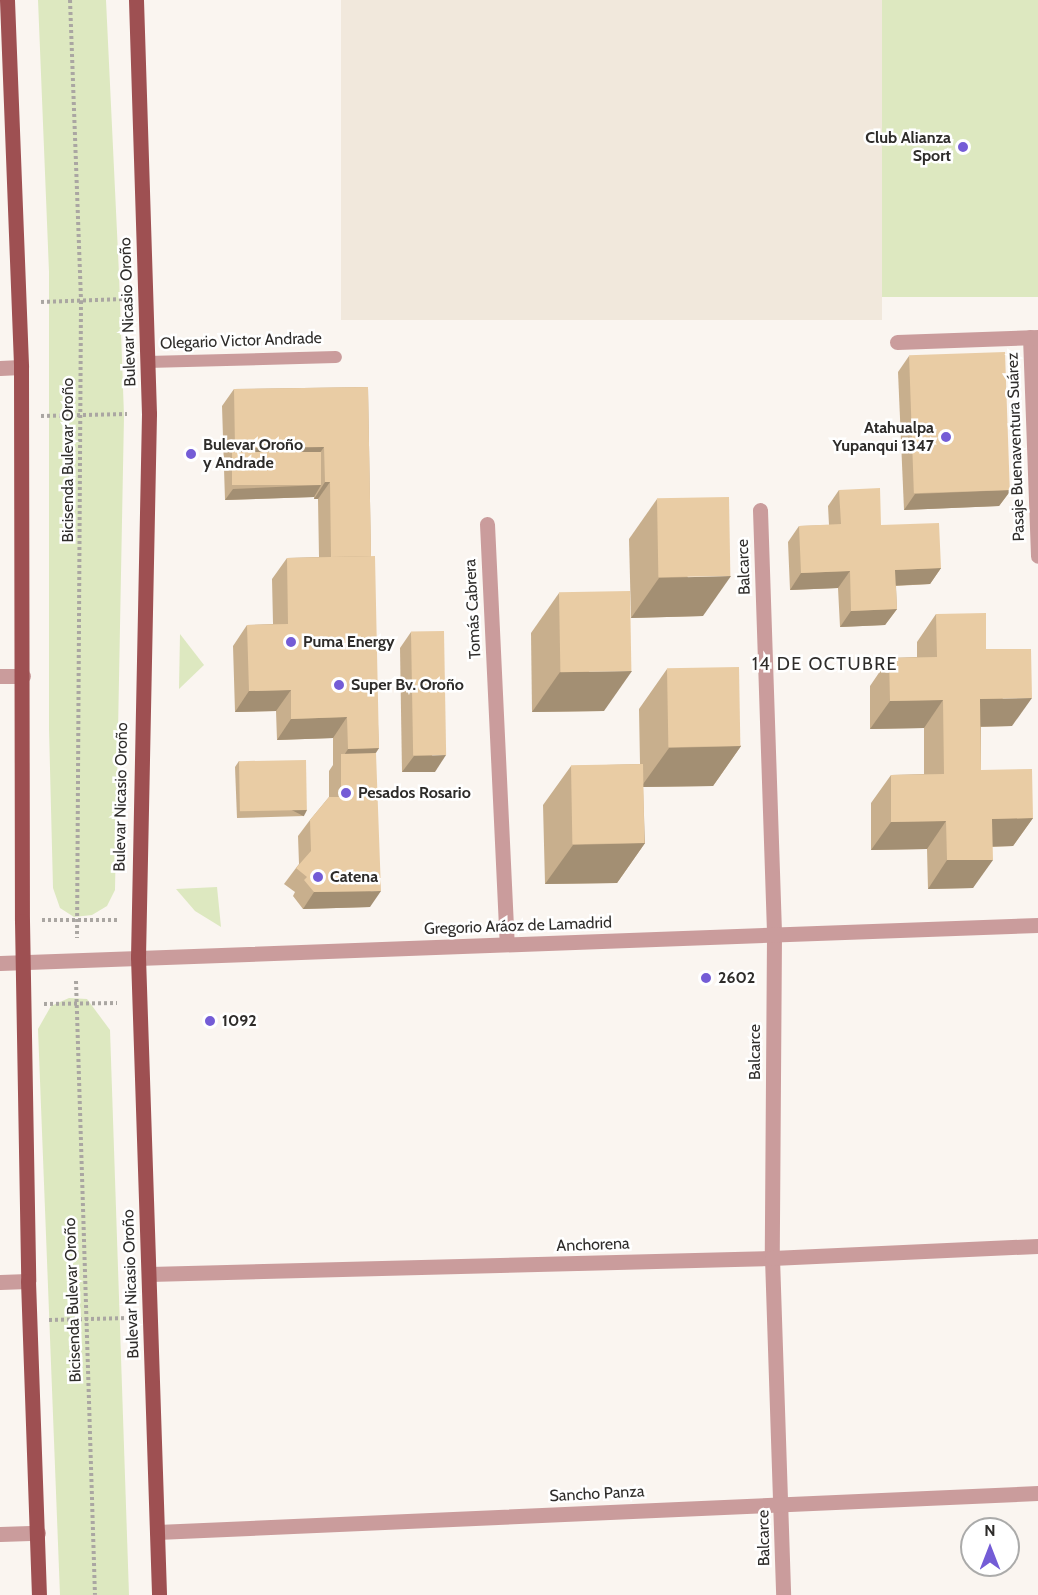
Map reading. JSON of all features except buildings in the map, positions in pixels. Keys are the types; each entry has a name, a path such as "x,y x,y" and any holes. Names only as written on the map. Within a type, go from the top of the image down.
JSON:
{"main road":[{"path":"7,0 21,367 22,921 28,1281 39,1595"},
{"name":"Bulevar Nicasio Oroño","path":"136,0 148,414 138,957 159,1595"}],"street":[{"path":"897,342 1034,337"},
{"name":"Pasaje Buenaventura Suárez","path":"1034,337 1038,556"},
{"path":"0,368 21,367"},
{"name":"Balcarce","path":"760,510 774,935 772,1258 782,1503 783,1595"},
{"name":"Tomás Cabrera","path":"487,524 507,944"},
{"path":"0,676 22,676"},
{"name":"Gregorio Aráoz de Lamadrid","path":"0,963 1038,925"},
{"name":"Anchorena","path":"149,1274 772,1258 1038,1246"},
{"path":"0,1282 28,1281"},
{"name":"Sancho Panza","path":"157,1532 1038,1493"},
{"path":"0,1534 38,1533"}],"lane":[{"name":"Olegario Victor Andrade","path":"147,362 336,357"}],"path":[{"name":"Bicisenda Bulevar Oroño","path":"70,0 81,301 78,920"},
{"path":"19,303 145,298"},
{"path":"22,417 148,414"},
{"path":"22,921 138,920"},
{"path":"24,1005 139,1002"},
{"name":"Bicisenda Bulevar Oroño","path":"75,1004 94,1595"},
{"path":"29,1320 151,1318"}],"shaded area":[{"path":"341,0 882,0 882,320 341,320"}],"green space":[{"path":"38,0 106,0 119,274 124,416 115,890 107,906 92,915 74,917 60,908 53,888 49,729 49,272"},
{"name":"Club Alianza Sport","path":"882,0 1038,0 1038,297 882,297"},
{"path":"180,634 204,665 179,689"},
{"path":"217,887 221,927 195,911 176,889"},
{"path":"69,998 87,999 110,1030 129,1595 60,1595 38,1029 51,1006"}],"place":[{"name":"Club Alianza Sport","path":"963,147"},
{"name":"Atahualpa Yupanqui 1347","path":"946,437"},
{"name":"Bulevar Oroño y Andrade","path":"191,454"},
{"name":"Puma Energy","path":"291,642"},
{"name":"Super Bv. Oroño","path":"339,685"},
{"name":"Pesados Rosario","path":"346,793"},
{"name":"Catena","path":"318,877"},
{"name":"2602","path":"706,978"},
{"name":"1092","path":"210,1021"}],"district":[{"name":"14 DE OCTUBRE","path":"825,664"}]}
